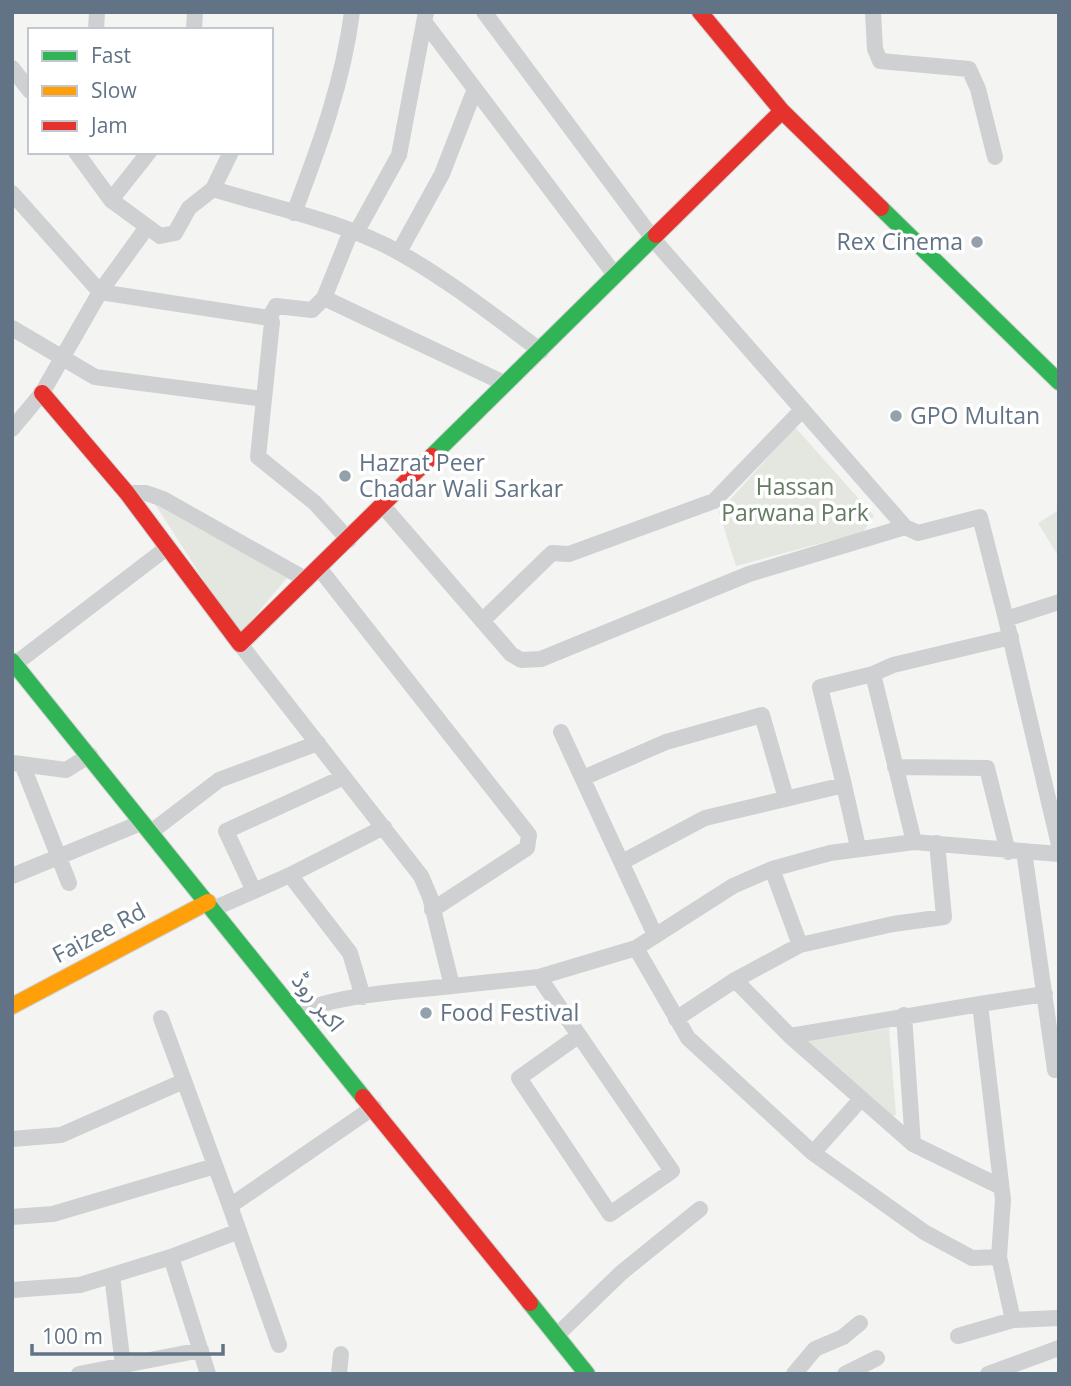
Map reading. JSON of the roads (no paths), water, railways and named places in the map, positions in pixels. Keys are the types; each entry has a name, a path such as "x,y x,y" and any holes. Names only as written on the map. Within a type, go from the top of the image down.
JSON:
{"main road":[{"path":"701,12 782,111 1059,382"},
{"path":"42,393 127,493 240,644 349,540 504,383 541,351 782,111"},
{"name":"اکبر روڈ","path":"14,662 587,1374"},
{"name":"Faizee Rd","path":"12,1006 210,905"}],"street":[{"path":"294,214 330,115 347,55 352,12"},
{"path":"484,12 653,240 905,527 918,533 980,517 1054,799 1059,845"},
{"path":"873,12 875,49 880,61 969,69 974,75 995,157"},
{"path":"426,18 475,89 615,275"},
{"path":"349,540 315,503 258,457 272,322 270,318 276,306 312,310 324,298 353,232 399,155 426,18"},
{"path":"12,68 28,88"},
{"path":"399,252 442,174 475,89"},
{"path":"77,154 111,200 160,236 171,236 189,208 213,189 230,154"},
{"path":"111,200 147,154"},
{"path":"213,189 353,232 399,252 464,293 541,351"},
{"path":"12,193 100,292 270,318"},
{"path":"12,429 42,393 100,292 147,227"},
{"path":"324,298 504,383"},
{"path":"12,328 99,378 264,399"},
{"path":"482,621 552,553 569,554 714,501 801,411"},
{"path":"127,493 146,493 163,499 313,574 529,835 527,848 432,911"},
{"path":"383,506 511,654 522,660 541,659 749,574 905,527"},
{"path":"14,662 168,547"},
{"path":"1006,619 1059,602"},
{"path":"859,847 820,687 873,674 893,665 1011,637"},
{"path":"240,644 421,876 452,986"},
{"path":"873,674 914,842"},
{"path":"583,778 666,742 762,715 786,798"},
{"path":"561,732 655,935"},
{"path":"12,876 58,856 147,827 219,780 318,743"},
{"path":"17,764 66,771 90,755"},
{"path":"17,764 69,883"},
{"path":"895,767 987,768 1016,851 1055,1043 1055,1070"},
{"path":"254,891 226,831 344,777"},
{"path":"622,862 705,818 844,785"},
{"path":"210,905 254,891 290,875 384,827"},
{"path":"300,1015 308,1007 363,996 539,976 636,948 733,886 772,869 859,847 914,842 1059,854"},
{"path":"676,1019 735,980 800,945 893,923 944,917 937,844"},
{"path":"772,869 800,945"},
{"path":"290,875 350,953 363,996"},
{"path":"636,948 688,1038 813,1153 924,1232 972,1258 999,1257"},
{"path":"539,976 673,1171 610,1214 519,1078 578,1036"},
{"path":"735,980 790,1036 913,1144 1001,1187"},
{"path":"790,1036 904,1015 1045,994"},
{"path":"979,1004 1001,1187 999,1257 1013,1320"},
{"path":"904,1015 913,1144"},
{"path":"161,1018 279,1345"},
{"path":"12,1139 61,1135 184,1081"},
{"path":"813,1153 861,1099"},
{"path":"230,1206 373,1107"},
{"path":"12,1217 53,1214 215,1166"},
{"path":"556,1336 621,1273 700,1209"},
{"path":"12,1290 80,1285 171,1257 239,1231"},
{"path":"171,1257 208,1374"},
{"path":"112,1275 123,1371"},
{"path":"958,1336 1013,1320 1059,1318"},
{"path":"794,1374 815,1349 843,1337 860,1323"},
{"path":"988,1374 1059,1348"},
{"path":"79,1374 123,1371 201,1350"},
{"path":"339,1374 341,1353"},
{"path":"845,1374 877,1358"}],"place":[{"name":"Rex Cinema","path":"977,242"},
{"name":"GPO Multan","path":"896,416"},
{"name":"Hazrat Peer Chadar Wali Sarkar","path":"345,476"},
{"name":"Food Festival","path":"426,1013"}],"park label":[{"name":"Hassan Parwana Park","path":"795,500"}]}
